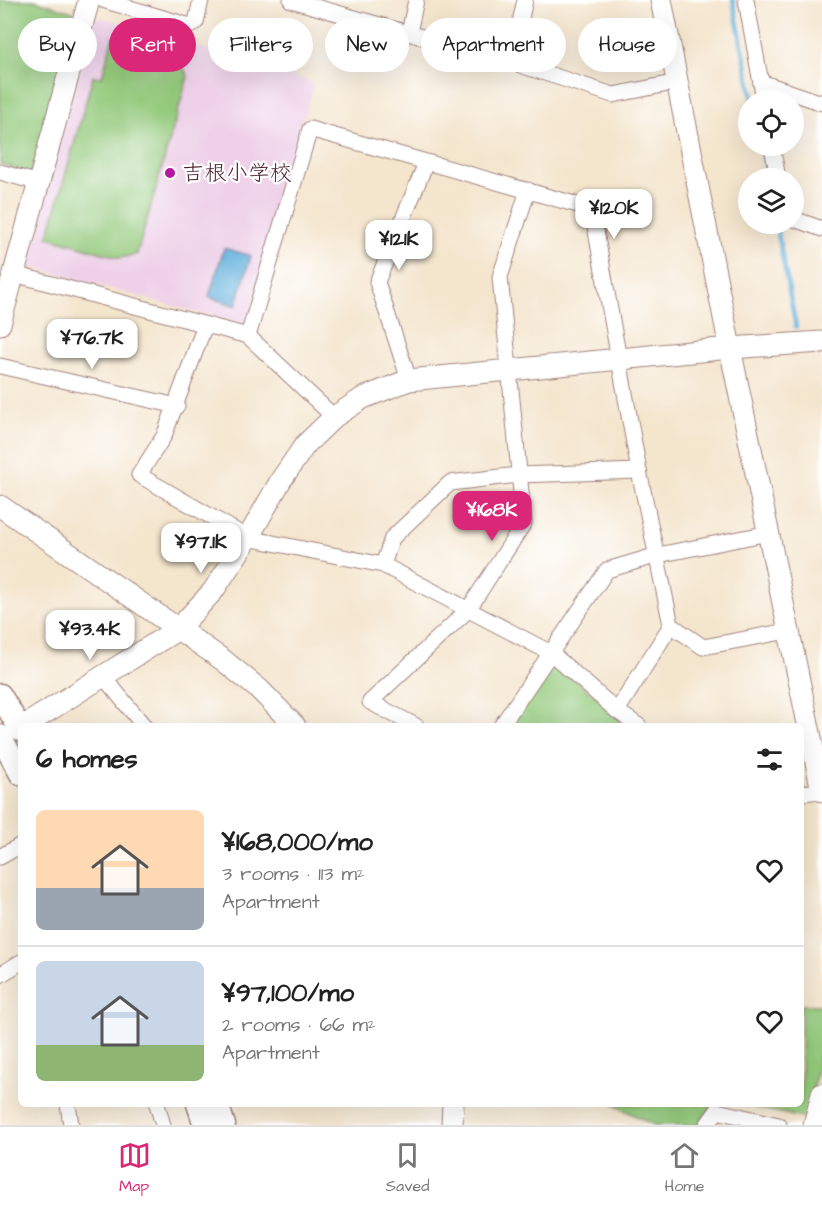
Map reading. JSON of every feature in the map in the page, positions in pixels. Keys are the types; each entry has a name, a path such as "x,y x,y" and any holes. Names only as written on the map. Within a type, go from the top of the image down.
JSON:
{"main road":[{"path":"0,694 13,733 18,759"},
{"path":"199,1107 205,1125"},
{"path":"218,1107 224,1125"}],"street":[{"path":"0,324 89,0"},
{"path":"103,0 190,26 196,22 201,0"},
{"path":"291,0 309,2 361,18"},
{"path":"416,0 409,33 421,36"},
{"path":"521,18 525,0"},
{"path":"661,0 822,791 804,794"},
{"path":"748,0 762,90"},
{"path":"543,72 613,94 678,82"},
{"path":"761,82 822,103"},
{"path":"248,336 310,129 592,209 639,471 671,625 617,711"},
{"path":"409,380 377,282 426,163"},
{"path":"0,172 39,183"},
{"path":"410,723 370,702 468,610 524,523 500,277 528,190"},
{"path":"804,223 822,229"},
{"path":"14,273 248,336 334,417"},
{"path":"205,325 165,436 139,475 248,538 383,565 551,653 617,711 635,723"},
{"path":"29,723 178,629 213,591 299,454 334,417 363,398 409,380 730,348 822,342"},
{"path":"0,366 177,406"},
{"path":"383,565 393,537 450,483 518,475 639,471"},
{"path":"0,506 223,660 260,690 292,723"},
{"path":"503,723 607,570 657,555 769,533"},
{"path":"671,625 703,647 788,631"},
{"path":"104,676 142,723"},
{"path":"0,857 18,847"},
{"path":"0,975 18,964"},
{"path":"814,1125 822,1094"},
{"path":"69,1107 72,1125"},
{"path":"158,1107 163,1125"},
{"path":"452,1125 453,1107"},
{"path":"707,1125 717,1111 756,1122 779,1125"}],"shaded area":[{"name":"吉根小学校","path":"101,17 109,19 109,72 196,72 196,46 208,50 208,72 279,72 311,82 313,87 246,326 31,267 28,260 79,72 97,72 97,20"}],"green space":[{"path":"0,0 34,0 73,12 75,18 18,18 18,72 60,72 33,171 29,173 0,164"},
{"path":"109,51 109,72 186,72 188,76 137,254 120,258 48,237 93,76 102,77"},
{"path":"554,663 628,723 512,723 549,666"},
{"path":"804,1005 822,1005 822,1041 808,1119 752,1107 804,1107"},
{"path":"618,1107 712,1107 697,1125 654,1125"}],"water":[{"path":"224,248 251,256 236,306 209,297"}],"waterway":[{"path":"733,0 751,90"},
{"path":"763,156 766,168"},
{"path":"778,234 796,327"}],"place":[{"name":"吉根小学校","path":"170,173"}]}
